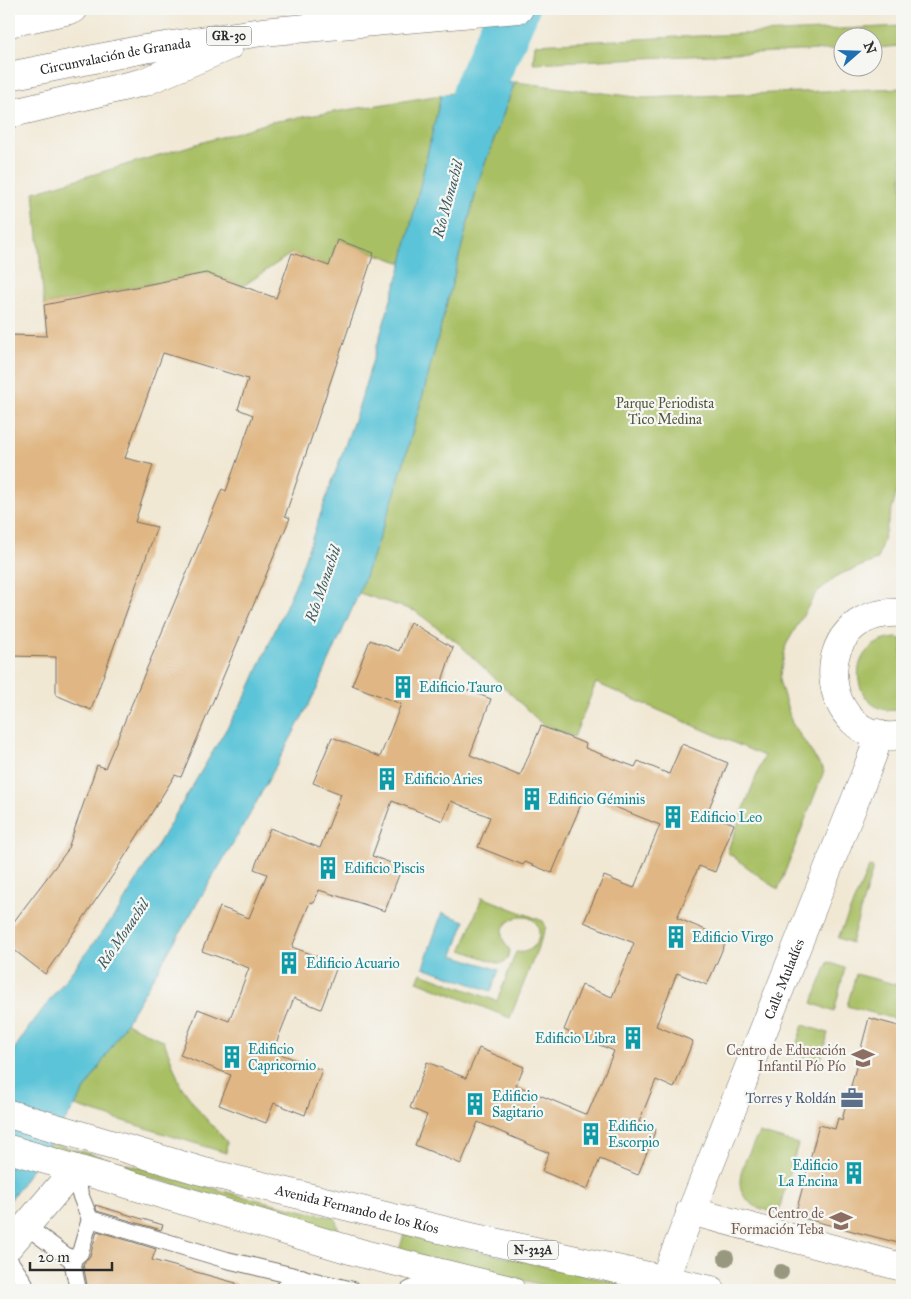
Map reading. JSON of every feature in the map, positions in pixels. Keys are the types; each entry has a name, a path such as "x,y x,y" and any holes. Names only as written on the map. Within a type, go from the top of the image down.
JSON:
{"main road":[{"path":"9,22 74,9"},
{"name":"Circunvalación de Granada","path":"9,76 144,49 262,32 452,13 519,9"},
{"path":"9,114 144,82 262,32"},
{"path":"889,734 857,723 842,707 833,687 833,666 838,646 850,630 867,617 887,612 902,613"},
{"name":"Calle Muladíes","path":"664,1280 874,751 889,734"},
{"name":"Avenida Fernando de los Ríos","path":"9,1114 201,1171 472,1237 710,1290"},
{"path":"9,1149 455,1282 511,1290"},
{"path":"17,1236 75,1169"},
{"path":"334,1203 356,1251"},
{"path":"690,1212 902,1267"}],"lane":[{"path":"72,1260 80,1253 90,1219 80,1194 75,1169"},
{"path":"90,1219 227,1260 353,1290"},
{"path":"17,1236 72,1260"},
{"path":"9,1260 24,1282 26,1290"},
{"path":"72,1260 78,1290"},
{"path":"282,1290 302,1277"},
{"path":"409,1290 455,1282"}],"green space":[{"path":"902,26 902,46 884,47 884,28 861,28"},
{"path":"834,29 834,49 533,63 535,44"},
{"name":"Parque Periodista Tico Medina","path":"515,82 644,98 902,88 902,475 877,560 838,575 816,593 786,645 779,680 792,723 824,771 778,890 727,852 764,756 596,683 574,737 542,724 458,643 415,611 359,593 394,496 424,391 479,180"},
{"path":"441,95 402,263 338,240 329,266 292,253 243,286 206,273 44,305 34,192 271,122"},
{"path":"896,638 902,639 902,709 886,710 873,704 863,694 859,680 859,666 865,653 877,643"},
{"path":"869,867 873,868 851,943 838,938"},
{"path":"482,897 543,921 546,927 510,1018 417,981 421,973 497,1001 516,952 524,952 531,949 537,943 539,935 537,925 531,919 523,917 514,918 507,923 503,930 503,939 510,950 507,960 500,964 462,950"},
{"path":"828,962 845,968 834,1012 812,1003"},
{"path":"856,974 902,986 902,1021 847,1006"},
{"path":"126,1023 164,1041 181,1086 200,1112 227,1142 226,1153 75,1106"},
{"path":"803,1025 828,1033 820,1063 793,1054"},
{"path":"9,1131 241,1196 335,1218 340,1234 9,1135"},
{"path":"759,1133 798,1144 778,1213 764,1210 752,1204 744,1197 741,1188 742,1170"},
{"path":"404,1234 649,1290 564,1290 399,1251"}],"water":[{"path":"515,82 479,180 424,391 394,496 359,593 316,691 249,816 126,1023 75,1106 9,1202 9,1057 30,1026 119,910 247,694 296,583 358,409 402,263 441,95"},
{"path":"442,913 465,921 453,955 499,970 491,991 423,967"}],"building":[{"path":"338,240 374,253 285,516 290,518 181,777 175,775 115,872 45,974 9,946 9,928 67,851 97,765 105,768 222,489 226,491 253,415 238,409 248,379 163,353 125,458 153,465 135,522 157,527 91,710 56,695 56,657 9,656 9,335 47,336 44,305 206,273 276,298 292,253 329,266"},
{"path":"410,622 453,648 442,681 491,699 470,755 520,776 541,726 586,744 585,748 635,767 638,761 669,774 682,744 728,763 707,813 734,824 715,872 699,866 677,918 727,939 707,985 677,973 656,1026 693,1041 674,1088 656,1080 639,1122 656,1129 638,1175 600,1159 587,1190 542,1171 549,1153 478,1122 461,1164 415,1145 427,1115 410,1108 427,1062 466,1078 479,1048 524,1067 516,1085 587,1115 614,1051 564,1030 582,985 612,997 634,943 584,922 604,876 634,888 660,825 585,795 552,873 525,862 523,865 478,847 490,817 451,801 443,821 392,801 372,856 402,867 385,911 319,890 314,903 310,902 292,947 338,964 321,1009 294,998 273,1051 322,1070 305,1115 274,1103 266,1123 219,1105 231,1075 180,1055 198,1009 229,1021 249,968 202,951 220,907 249,918 267,874 254,869 270,828 320,848 341,794 313,783 332,737 380,757 401,704 352,685 370,640 399,651"},
{"name":"Edificio La Encina","path":"869,1018 902,1027 902,1244 795,1216 819,1125 835,1129 838,1118 842,1120"},
{"path":"95,1205 163,1225 161,1230 97,1211"},
{"path":"97,1231 156,1249 152,1260 236,1283 235,1290 88,1290 83,1264 90,1256"}],"waterway":[{"name":"Río Monachil","path":"460,155 479,88 514,9"}],"place":[{"name":"Edificio Tauro","path":"403,687"},
{"name":"Edificio Aries","path":"387,779"},
{"name":"Edificio Géminis","path":"532,799"},
{"name":"Edificio Leo","path":"673,817"},
{"name":"Edificio Piscis","path":"328,868"},
{"name":"Edificio Virgo","path":"676,937"},
{"name":"Edificio Acuario","path":"289,963"},
{"name":"Edificio Libra","path":"633,1038"},
{"name":"Edificio Capricornio","path":"232,1057"},
{"name":"Centro de Educación Infantil Pío Pío","path":"863,1058"},
{"name":"Torres y Roldán","path":"852,1098"},
{"name":"Edificio Sagitario","path":"475,1104"},
{"name":"Edificio Escorpio","path":"591,1134"},
{"name":"Edificio La Encina","path":"854,1173"},
{"name":"Centro de Formación Teba","path":"841,1221"}]}
